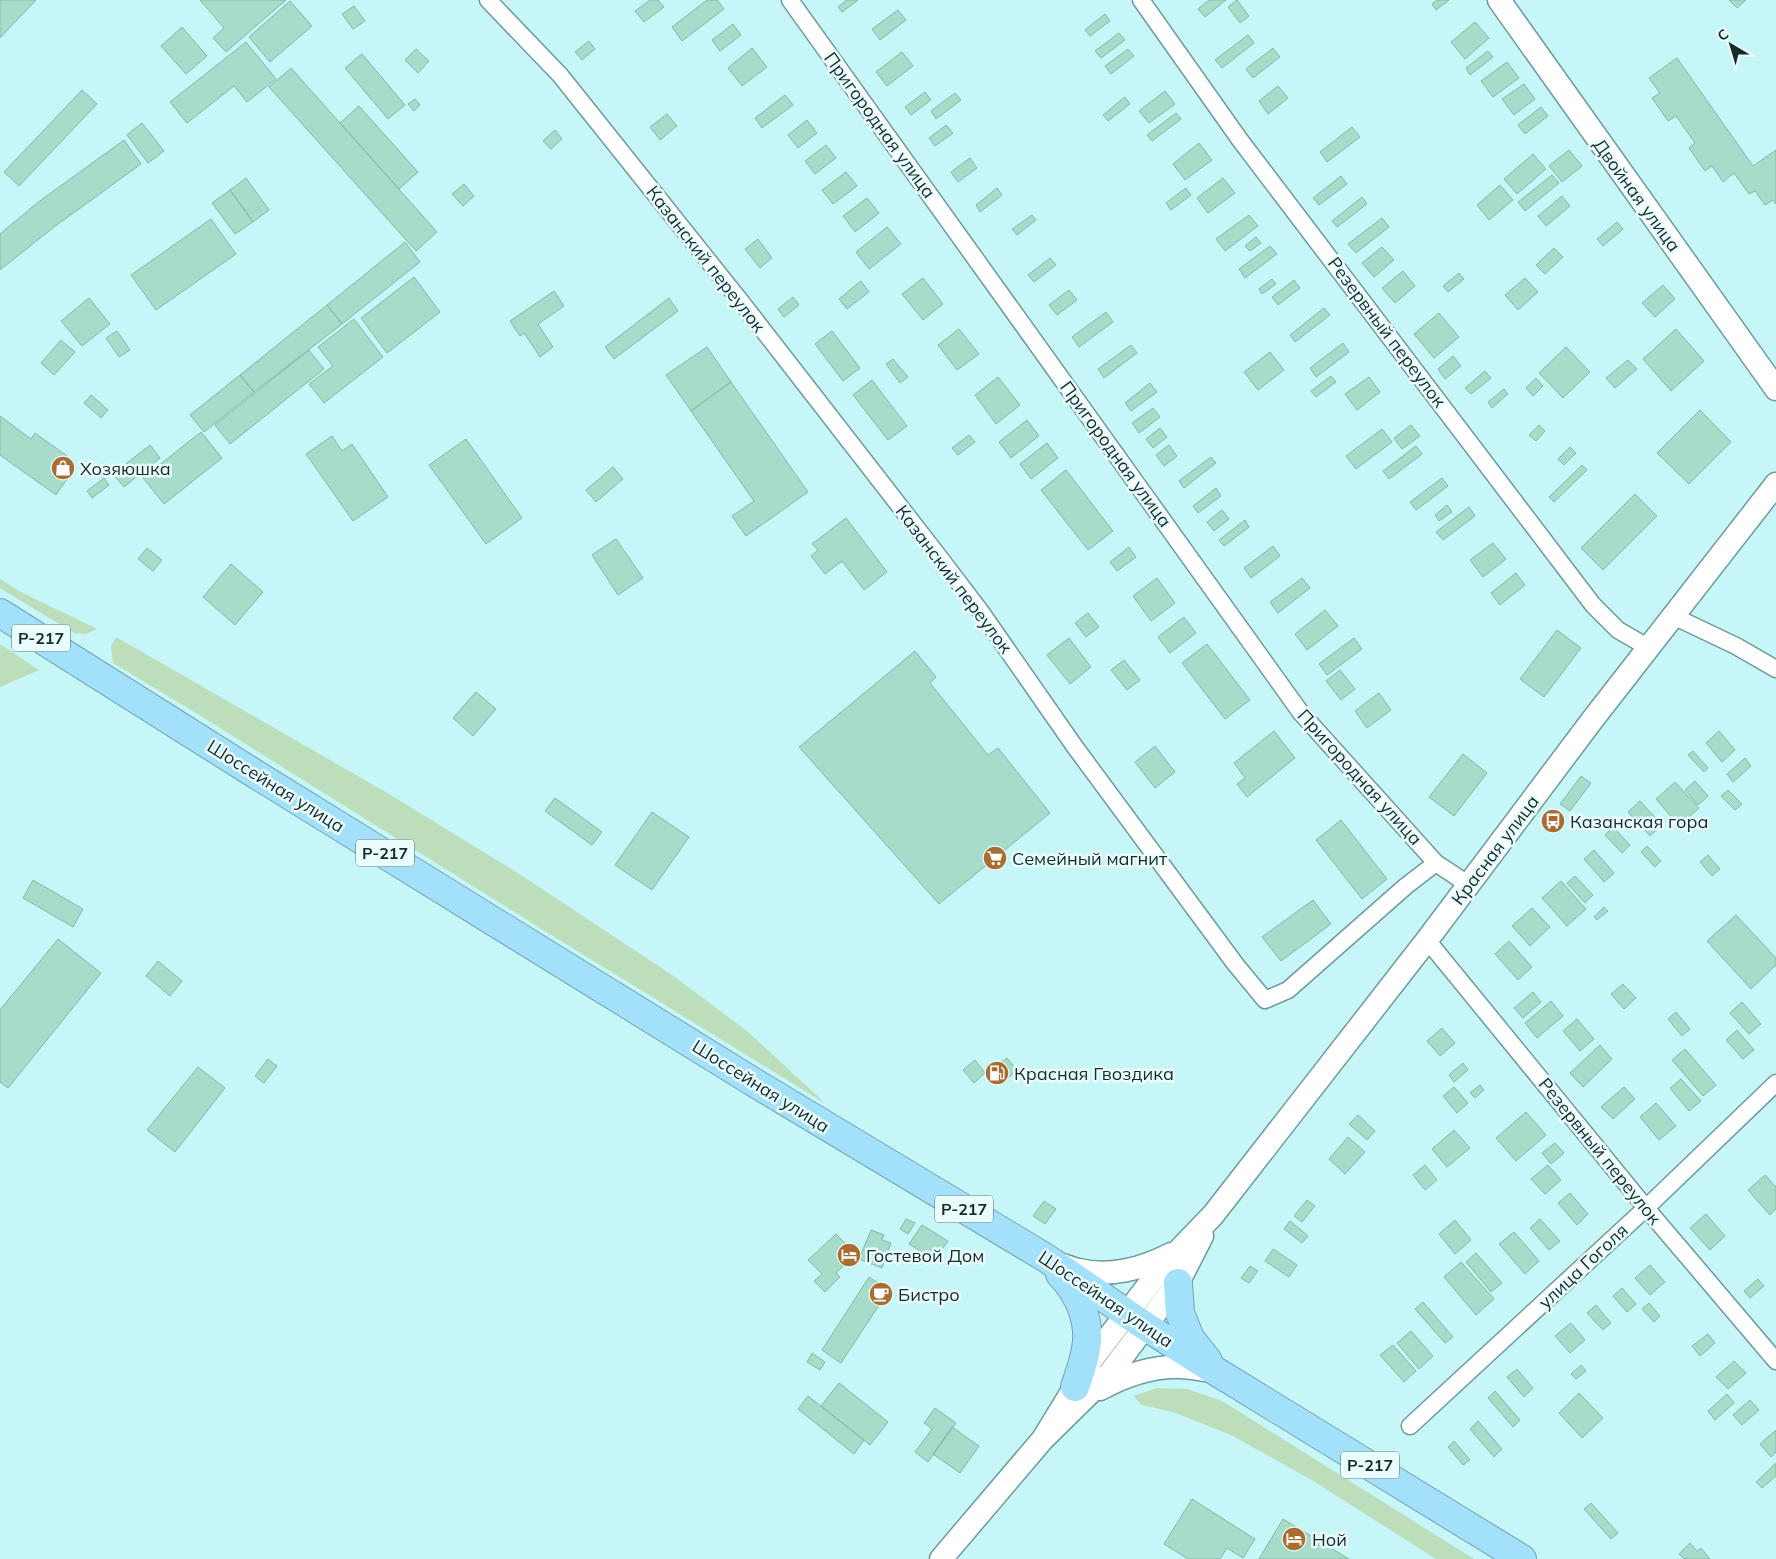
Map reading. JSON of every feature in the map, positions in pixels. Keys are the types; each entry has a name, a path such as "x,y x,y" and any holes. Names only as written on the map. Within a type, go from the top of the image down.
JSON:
{"highway":[{"name":"Шоссейная улица","path":"0,613 252,772 755,1083 1046,1258 1136,1320 1217,1372 1522,1559"},
{"path":"1046,1258 1072,1287 1081,1305 1087,1328 1080,1392"},
{"path":"1178,1283 1180,1313 1190,1338 1217,1372"}],"main road":[{"name":"Двойная улица","path":"1499,0 1776,390"},
{"name":"Красная улица","path":"1136,1320 1160,1270 1213,1215 1427,940 1593,719 1776,484"},
{"name":"Красная улица","path":"941,1559 1043,1440 1080,1392 1092,1359 1178,1283 1213,1215"},
{"path":"1046,1258 1080,1271 1103,1273 1153,1264 1179,1250"},
{"path":"1080,1392 1146,1370 1178,1366 1217,1372"}],"street":[{"name":"Казанский переулок","path":"488,0 560,75 852,444 976,605 1075,747 1236,965 1265,1000 1288,990 1406,886 1436,863"},
{"name":"Пригородная улица","path":"790,0 1301,713 1436,863 1469,885"},
{"name":"Резервный переулок","path":"1142,0 1240,140 1594,605 1618,630 1649,648"},
{"path":"1673,616 1736,646 1776,669"},
{"name":"Резервный переулок","path":"1427,940 1646,1208 1776,1361"},
{"name":"улица Гоголя","path":"1410,1426 1646,1208 1776,1084"}],"green space":[{"path":"0,579 21,592 97,629 86,634 74,633 0,588"},
{"path":"116,637 389,794 521,875 672,975 747,1031 826,1104 113,663 111,646"},
{"path":"0,644 39,670 0,687"},
{"path":"1157,1388 1187,1389 1222,1401 1474,1559 1436,1559 1310,1479 1231,1435 1173,1412 1142,1405 1133,1396"}],"building":[{"path":"0,0 36,0 0,38"},
{"path":"200,0 286,0 226,52 213,38 224,28"},
{"path":"650,0 658,0 664,7 644,22 635,11"},
{"path":"707,0 717,0 724,9 682,41 672,27"},
{"path":"847,0 858,0 842,12 838,7"},
{"path":"1209,0 1226,0 1205,17 1198,9"},
{"path":"1237,0 1249,16 1240,23 1228,7"},
{"path":"1437,0 1449,0 1436,10 1432,4"},
{"path":"1729,0 1746,0 1737,8"},
{"path":"290,1 312,26 270,62 249,37"},
{"path":"354,6 365,21 353,29 342,14"},
{"path":"898,10 906,20 880,40 872,29"},
{"path":"1105,14 1110,21 1090,36 1085,30"},
{"path":"1475,22 1489,38 1465,59 1451,42"},
{"path":"733,24 741,35 720,51 712,40"},
{"path":"182,27 207,56 186,74 161,46"},
{"path":"1119,33 1125,40 1101,58 1095,51"},
{"path":"1248,35 1254,43 1222,68 1215,60"},
{"path":"589,41 595,49 582,60 575,52"},
{"path":"246,42 276,79 247,102 234,86 187,123 170,102"},
{"path":"752,48 767,67 742,86 728,68"},
{"path":"1273,48 1280,57 1253,78 1246,69"},
{"path":"416,49 429,61 418,73 405,60"},
{"path":"1128,49 1134,56 1111,74 1105,66"},
{"path":"1488,51 1493,57 1470,75 1466,68"},
{"path":"902,52 913,66 887,86 876,72"},
{"path":"362,54 405,105 388,119 345,68"},
{"path":"1677,58 1753,166 1776,150 1776,204 1773,200 1765,205 1755,191 1749,194 1734,173 1723,182 1712,166 1705,171 1689,148 1695,143 1676,116 1668,121 1652,98 1660,93 1649,78"},
{"path":"1507,62 1519,78 1493,97 1481,81"},
{"path":"291,68 437,232 416,251 269,87"},
{"path":"1524,84 1535,99 1514,115 1502,99"},
{"path":"1278,86 1288,98 1268,114 1259,101"},
{"path":"82,90 97,104 19,186 4,172"},
{"path":"1165,91 1175,104 1149,123 1139,111"},
{"path":"925,92 931,100 911,115 905,107"},
{"path":"955,93 961,100 936,119 931,111"},
{"path":"785,95 793,105 762,128 755,118"},
{"path":"1125,97 1130,104 1108,121 1103,115"},
{"path":"415,99 420,105 414,111 408,104"},
{"path":"359,106 418,172 399,189 340,123"},
{"path":"1541,107 1548,116 1525,134 1518,125"},
{"path":"1176,113 1181,119 1152,141 1147,135"},
{"path":"667,114 677,126 660,140 650,127"},
{"path":"807,120 817,133 798,148 788,135"},
{"path":"142,123 164,151 148,163 127,135"},
{"path":"946,125 953,133 935,146 929,138"},
{"path":"1352,127 1360,137 1327,162 1320,152"},
{"path":"555,130 562,139 551,149 543,141"},
{"path":"124,140 141,164 54,227 0,270 0,234 37,203"},
{"path":"1199,143 1212,160 1185,180 1173,164"},
{"path":"826,145 836,158 815,174 805,161"},
{"path":"1569,150 1582,166 1562,182 1549,166"},
{"path":"1533,154 1546,169 1517,194 1504,179"},
{"path":"970,158 977,168 958,182 951,172"},
{"path":"846,172 857,186 833,204 822,190"},
{"path":"1552,175 1559,183 1525,211 1518,202"},
{"path":"1341,176 1347,184 1319,205 1313,198"},
{"path":"246,178 269,210 253,222 230,190"},
{"path":"1223,178 1235,193 1208,213 1197,198"},
{"path":"464,184 474,196 463,206 452,194"},
{"path":"1500,185 1513,200 1489,220 1477,205"},
{"path":"997,188 1002,195 980,212 976,205"},
{"path":"1186,188 1191,195 1171,210 1166,203"},
{"path":"230,190 253,222 235,234 212,203"},
{"path":"1562,196 1570,206 1546,226 1538,216"},
{"path":"1362,197 1367,204 1337,227 1332,221"},
{"path":"867,198 879,213 855,232 843,216"},
{"path":"1032,215 1036,220 1017,235 1012,229"},
{"path":"1249,215 1258,226 1225,251 1216,239"},
{"path":"1382,218 1389,227 1356,253 1348,244"},
{"path":"211,219 236,254 156,310 131,275"},
{"path":"1617,222 1623,229 1603,246 1597,239"},
{"path":"887,227 901,244 869,269 856,252"},
{"path":"1256,237 1261,243 1250,251 1245,246"},
{"path":"758,239 772,258 760,268 745,249"},
{"path":"405,242 420,262 342,324 327,305"},
{"path":"1270,246 1277,254 1245,278 1239,269"},
{"path":"1382,247 1394,260 1374,277 1362,263"},
{"path":"1554,248 1563,257 1545,274 1536,265"},
{"path":"1050,258 1056,265 1034,282 1028,275"},
{"path":"1403,271 1415,286 1395,303 1382,288"},
{"path":"1459,273 1464,279 1448,292 1443,286"},
{"path":"414,277 440,312 387,353 361,318"},
{"path":"923,278 943,304 923,320 902,294"},
{"path":"1525,278 1538,292 1518,310 1505,295"},
{"path":"1272,279 1276,284 1262,294 1259,289"},
{"path":"1294,280 1300,288 1278,305 1272,297"},
{"path":"861,281 869,292 847,309 839,299"},
{"path":"1663,285 1675,299 1655,317 1642,303"},
{"path":"1069,290 1077,300 1057,315 1049,305"},
{"path":"554,291 564,306 538,324 553,347 540,357 524,333 520,336 510,321"},
{"path":"793,297 799,305 784,317 778,309"},
{"path":"89,298 110,324 82,346 61,321"},
{"path":"669,298 678,311 614,359 605,347"},
{"path":"327,305 342,324 254,392 240,375"},
{"path":"1324,308 1330,315 1295,342 1290,335"},
{"path":"1106,312 1113,322 1079,347 1072,337"},
{"path":"1439,313 1459,337 1434,358 1414,334"},
{"path":"354,319 383,357 324,403 309,384 333,366 318,347"},
{"path":"959,329 979,354 957,370 938,345"},
{"path":"1676,329 1704,361 1671,391 1643,359"},
{"path":"117,331 130,350 119,357 106,338"},
{"path":"832,331 860,368 843,381 815,344"},
{"path":"61,340 75,352 54,375 41,363"},
{"path":"1343,343 1349,352 1316,377 1310,368"},
{"path":"1131,345 1137,353 1104,378 1098,369"},
{"path":"707,347 731,382 691,411 666,375"},
{"path":"1566,347 1590,372 1563,398 1539,373"},
{"path":"309,350 324,369 230,444 215,425"},
{"path":"1270,352 1284,370 1258,390 1244,372"},
{"path":"1453,356 1461,366 1445,379 1438,369"},
{"path":"893,359 908,377 900,383 886,364"},
{"path":"1628,360 1637,369 1615,388 1606,378"},
{"path":"1485,371 1491,378 1471,394 1465,388"},
{"path":"240,375 254,392 204,432 190,415"},
{"path":"1331,376 1336,382 1316,397 1311,391"},
{"path":"998,377 1020,405 996,424 975,395"},
{"path":"1369,377 1380,392 1357,410 1345,394"},
{"path":"1536,378 1543,386 1533,396 1526,388"},
{"path":"872,380 907,426 888,440 853,395"},
{"path":"731,382 808,492 746,536 732,516 754,501 691,411"},
{"path":"1150,383 1157,392 1131,411 1125,403"},
{"path":"1504,389 1508,394 1492,408 1488,402"},
{"path":"91,395 108,410 101,418 84,403"},
{"path":"1153,408 1160,417 1139,433 1132,423"},
{"path":"1700,410 1731,442 1689,484 1657,453"},
{"path":"0,416 31,439 35,433 67,456 63,462 74,469 56,495 0,455"},
{"path":"1027,420 1039,436 1011,458 999,442"},
{"path":"1411,425 1420,436 1402,449 1394,438"},
{"path":"1539,425 1545,431 1536,441 1529,435"},
{"path":"1160,428 1167,437 1153,448 1146,439"},
{"path":"1382,429 1392,442 1356,469 1346,456"},
{"path":"201,432 222,458 164,504 143,478"},
{"path":"969,435 975,442 958,455 952,448"},
{"path":"332,436 342,451 352,444 388,497 353,521 306,454"},
{"path":"466,439 522,518 486,544 429,465"},
{"path":"1047,443 1058,458 1031,479 1020,464"},
{"path":"150,445 160,458 124,487 113,474"},
{"path":"1169,445 1177,456 1164,466 1156,455"},
{"path":"1416,446 1422,454 1389,479 1383,471"},
{"path":"1570,447 1576,453 1564,465 1558,459"},
{"path":"1211,457 1216,463 1184,488 1179,481"},
{"path":"1582,465 1587,470 1554,502 1549,497"},
{"path":"613,467 623,479 596,502 586,490"},
{"path":"1066,470 1113,531 1088,550 1041,490"},
{"path":"104,478 109,485 92,498 87,491"},
{"path":"1442,478 1448,486 1416,510 1410,502"},
{"path":"1216,488 1221,496 1198,513 1193,506"},
{"path":"1635,494 1657,516 1603,570 1581,548"},
{"path":"1447,505 1452,512 1439,521 1435,515"},
{"path":"1469,507 1475,516 1443,540 1436,532"},
{"path":"1222,510 1229,519 1214,531 1207,522"},
{"path":"846,518 887,572 864,590 842,561 825,574 811,556 818,550 812,544"},
{"path":"1245,520 1249,527 1224,546 1219,540"},
{"path":"616,539 643,578 618,595 592,555"},
{"path":"1493,543 1506,559 1483,577 1470,560"},
{"path":"1273,546 1280,556 1251,578 1244,568"},
{"path":"1129,547 1136,557 1117,571 1110,562"},
{"path":"147,548 162,560 153,571 138,559"},
{"path":"231,564 263,592 235,625 203,597"},
{"path":"1516,573 1525,585 1500,605 1491,593"},
{"path":"1157,578 1175,603 1151,621 1133,596"},
{"path":"1302,578 1310,588 1278,613 1270,602"},
{"path":"1325,610 1338,626 1307,650 1295,634"},
{"path":"1088,613 1099,627 1086,637 1075,623"},
{"path":"1184,617 1196,633 1170,653 1158,637"},
{"path":"1557,630 1581,648 1544,697 1520,679"},
{"path":"1069,638 1091,667 1070,684 1047,655"},
{"path":"1354,638 1362,649 1327,675 1319,664"},
{"path":"1207,644 1250,700 1225,719 1182,663"},
{"path":"915,651 936,677 930,683 988,755 998,748 1050,813 939,904 799,747"},
{"path":"1124,660 1140,680 1127,690 1111,670"},
{"path":"1340,670 1355,689 1341,700 1326,681"},
{"path":"476,692 496,709 473,736 453,718"},
{"path":"1379,693 1391,710 1367,728 1355,711"},
{"path":"1274,731 1295,758 1247,797 1237,784 1245,778 1234,763"},
{"path":"1719,731 1735,750 1722,762 1706,743"},
{"path":"1155,746 1175,772 1155,788 1135,762"},
{"path":"1693,751 1708,768 1704,772 1688,755"},
{"path":"1463,754 1487,773 1454,816 1429,797"},
{"path":"1745,758 1751,766 1733,782 1727,774"},
{"path":"1581,776 1591,783 1570,811 1560,804"},
{"path":"1695,781 1708,796 1698,805 1685,790"},
{"path":"1675,782 1699,808 1679,826 1656,799"},
{"path":"1728,790 1742,804 1735,810 1721,796"},
{"path":"555,798 602,832 592,845 545,811"},
{"path":"1640,801 1662,825 1650,836 1628,812"},
{"path":"652,812 689,837 652,890 615,865"},
{"path":"1341,820 1387,879 1362,899 1316,840"},
{"path":"1613,827 1630,845 1622,853 1605,835"},
{"path":"1647,846 1661,861 1655,867 1641,852"},
{"path":"1594,850 1614,873 1604,882 1584,859"},
{"path":"1708,855 1720,869 1712,876 1700,862"},
{"path":"1575,876 1593,895 1585,903 1567,883"},
{"path":"33,880 83,909 73,927 23,898"},
{"path":"1561,881 1586,909 1567,926 1542,898"},
{"path":"1313,900 1331,924 1281,961 1262,937"},
{"path":"1604,907 1608,911 1597,920 1594,917"},
{"path":"1532,908 1550,927 1530,946 1512,926"},
{"path":"1736,915 1776,958 1776,965 1751,989 1707,941"},
{"path":"58,939 101,973 8,1088 0,1082 0,1010"},
{"path":"1509,941 1532,967 1518,980 1495,954"},
{"path":"158,961 182,981 170,996 146,976"},
{"path":"1623,984 1636,998 1624,1009 1611,994"},
{"path":"1533,992 1541,1002 1523,1018 1514,1008"},
{"path":"1551,1001 1563,1016 1537,1038 1525,1023"},
{"path":"1742,1002 1761,1024 1749,1034 1730,1013"},
{"path":"1676,1012 1690,1029 1682,1036 1668,1019"},
{"path":"1577,1019 1594,1039 1580,1051 1563,1031"},
{"path":"1442,1028 1455,1043 1440,1056 1427,1041"},
{"path":"1737,1030 1754,1050 1743,1059 1726,1040"},
{"path":"1600,1045 1612,1059 1583,1087 1570,1073"},
{"path":"1685,1049 1716,1085 1703,1096 1672,1060"},
{"path":"1007,1058 1017,1070 1008,1078 998,1065"},
{"path":"268,1059 277,1066 264,1083 255,1076"},
{"path":"975,1060 985,1073 974,1083 963,1070"},
{"path":"1463,1063 1468,1070 1454,1082 1449,1075"},
{"path":"198,1067 225,1088 175,1152 147,1130"},
{"path":"1681,1079 1701,1101 1689,1111 1670,1088"},
{"path":"1480,1085 1484,1090 1475,1098 1470,1093"},
{"path":"1454,1087 1468,1103 1457,1113 1443,1096"},
{"path":"1624,1087 1635,1099 1613,1119 1601,1107"},
{"path":"1656,1103 1676,1126 1659,1140 1640,1117"},
{"path":"1526,1112 1546,1135 1516,1161 1496,1138"},
{"path":"1358,1115 1375,1131 1367,1140 1349,1124"},
{"path":"1454,1130 1470,1148 1447,1167 1432,1149"},
{"path":"1348,1137 1365,1152 1345,1174 1329,1159"},
{"path":"1555,1143 1564,1153 1551,1164 1542,1153"},
{"path":"1425,1165 1437,1180 1425,1190 1413,1175"},
{"path":"1548,1165 1561,1180 1545,1194 1531,1179"},
{"path":"1765,1175 1776,1187 1776,1209 1770,1215 1748,1190"},
{"path":"1570,1193 1588,1214 1577,1225 1558,1203"},
{"path":"1307,1200 1315,1206 1302,1222 1294,1216"},
{"path":"1044,1201 1056,1209 1045,1224 1033,1216"},
{"path":"1706,1214 1725,1236 1710,1250 1690,1228"},
{"path":"906,1219 915,1223 908,1234 900,1229"},
{"path":"1540,1219 1560,1241 1549,1250 1530,1228"},
{"path":"1455,1220 1471,1240 1455,1254 1439,1234"},
{"path":"1290,1221 1308,1236 1302,1243 1284,1229"},
{"path":"922,1225 948,1241 935,1260 909,1244"},
{"path":"871,1230 884,1235 882,1240 891,1243 882,1268 859,1259"},
{"path":"1514,1232 1539,1261 1525,1274 1499,1244"},
{"path":"836,1234 856,1254 836,1273 840,1277 825,1292 814,1281 822,1274 808,1260"},
{"path":"1273,1249 1297,1265 1289,1277 1265,1261"},
{"path":"1476,1253 1502,1283 1491,1292 1466,1262"},
{"path":"1461,1262 1494,1299 1476,1315 1444,1277"},
{"path":"1650,1265 1665,1282 1650,1295 1635,1278"},
{"path":"1250,1266 1258,1271 1249,1283 1241,1278"},
{"path":"869,1277 889,1290 841,1363 822,1350"},
{"path":"1758,1279 1764,1286 1750,1298 1744,1291"},
{"path":"1622,1288 1636,1304 1627,1312 1613,1296"},
{"path":"1423,1302 1453,1337 1445,1343 1415,1309"},
{"path":"1649,1303 1660,1316 1654,1322 1642,1309"},
{"path":"1596,1305 1611,1323 1603,1330 1587,1313"},
{"path":"1571,1323 1585,1340 1570,1353 1555,1336"},
{"path":"1411,1331 1433,1356 1419,1369 1397,1343"},
{"path":"1708,1334 1715,1343 1700,1356 1692,1346"},
{"path":"1393,1345 1416,1371 1404,1382 1380,1355"},
{"path":"812,1353 825,1362 820,1370 807,1362"},
{"path":"1734,1361 1746,1373 1728,1389 1716,1377"},
{"path":"1581,1365 1586,1371 1576,1379 1571,1374"},
{"path":"1517,1369 1533,1388 1524,1397 1507,1377"},
{"path":"839,1383 888,1422 870,1445 821,1406"},
{"path":"1495,1391 1520,1420 1513,1427 1488,1398"},
{"path":"1579,1393 1603,1418 1582,1438 1559,1413"},
{"path":"1727,1394 1734,1403 1715,1420 1708,1411"},
{"path":"808,1396 864,1440 854,1454 798,1409"},
{"path":"1750,1400 1759,1410 1742,1425 1733,1415"},
{"path":"935,1408 956,1423 928,1462 915,1452 932,1429 924,1423"},
{"path":"1478,1421 1502,1449 1494,1457 1470,1429"},
{"path":"952,1427 979,1446 960,1473 933,1454"},
{"path":"1776,1430 1776,1452 1771,1457 1760,1444"},
{"path":"1454,1441 1470,1460 1463,1465 1448,1447"},
{"path":"1776,1463 1776,1476 1762,1488 1756,1482"},
{"path":"1192,1499 1255,1539 1243,1558 1227,1548 1220,1559 1188,1559 1164,1544"},
{"path":"1591,1503 1618,1533 1611,1539 1584,1509"},
{"name":"Ной","path":"1283,1519 1349,1559 1259,1559"},
{"path":"1690,1543 1697,1551 1701,1548 1710,1559 1684,1559 1679,1554"}],"place":[{"name":"Хозяюшка","path":"63,468"},
{"name":"Казанская гора","path":"1553,821"},
{"name":"Семейный магнит","path":"995,858"},
{"name":"Красная Гвоздика","path":"997,1073"},
{"name":"Гостевой Дом","path":"849,1255"},
{"name":"Бистро","path":"881,1294"},
{"name":"Ной","path":"1294,1539"}]}
